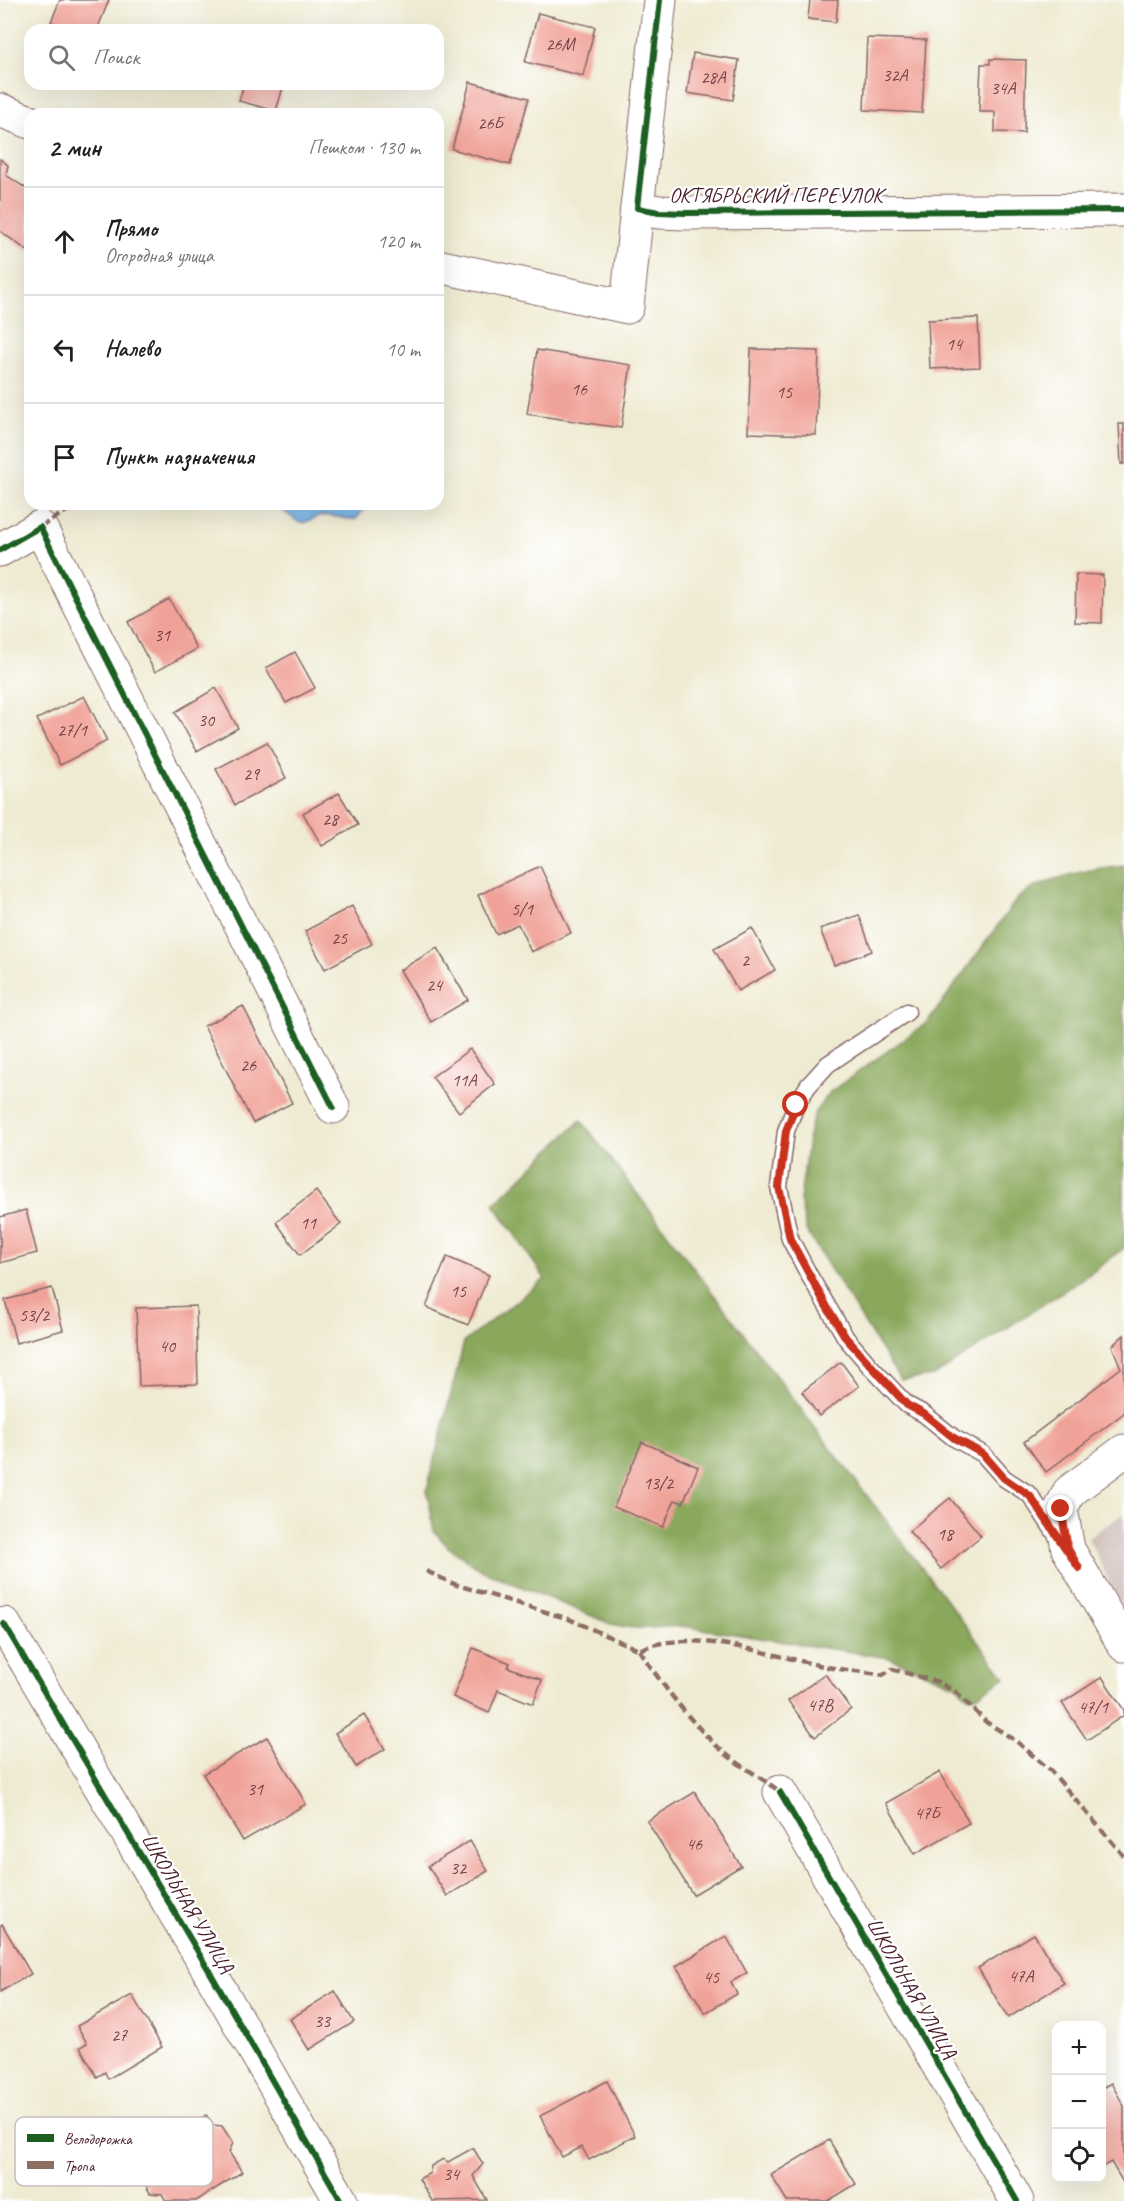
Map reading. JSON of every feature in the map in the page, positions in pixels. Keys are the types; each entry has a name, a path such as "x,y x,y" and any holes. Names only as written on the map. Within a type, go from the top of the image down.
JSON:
{"street":[{"name":"ОКТЯБРЬСКИЙ ПЕРЕУЛОК","path":"660,0 637,208 685,213 1124,210"},
{"path":"0,110 24,120"},
{"path":"444,267 627,307 637,208"},
{"path":"0,550 40,527 333,1107"},
{"path":"1124,1451 1069,1492 1061,1509 1068,1549 1124,1646"},
{"name":"ШКОЛЬНАЯ УЛИЦА","path":"4,1624 214,1979 341,2201"},
{"name":"ШКОЛЬНАЯ УЛИЦА","path":"780,1792 1017,2201"}],"lane":[{"path":"908,1012 828,1064 808,1086 796,1105 786,1131 779,1187 790,1239 808,1275 846,1338 869,1365 907,1405 924,1414 954,1438 983,1454 1004,1478 1030,1496 1079,1568"}],"shaded area":[{"path":"1124,1513 1124,1613 1088,1538"}],"green space":[{"path":"1124,865 1124,1248 1097,1269 934,1376 900,1380 806,1230 800,1200 809,1131 815,1112 830,1092 928,1022 1017,899 1026,892 1052,880"},
{"path":"581,1120 1005,1677 975,1697 968,1696 955,1685 890,1658 682,1626 639,1628 611,1624 481,1570 448,1547 434,1531 427,1489 464,1342 545,1279 494,1204"}],"water":[{"path":"282,510 364,510 356,519 325,515 300,523"}],"building":[{"path":"60,0 109,0 99,24 56,24 51,22"},
{"path":"810,0 838,0 836,22 808,19"},
{"path":"538,13 595,27 583,76 525,62"},
{"path":"867,38 926,40 922,113 864,110"},
{"path":"693,53 739,60 733,100 687,93"},
{"path":"990,59 1026,60 1024,133 995,132 995,112 979,112 981,64 990,64"},
{"path":"470,82 529,98 510,165 452,149"},
{"path":"242,90 282,90 277,108 265,108 239,101"},
{"path":"0,159 8,165 6,175 24,187 24,248 0,231"},
{"path":"978,318 980,367 930,369 928,320"},
{"path":"751,349 819,351 816,435 748,433"},
{"path":"537,350 631,365 621,428 527,414"},
{"path":"1119,424 1124,424 1124,464 1121,464"},
{"path":"1076,574 1103,575 1102,623 1075,622"},
{"path":"169,599 197,649 155,672 128,622"},
{"path":"295,652 315,688 286,703 266,668"},
{"path":"216,688 238,728 197,751 175,712"},
{"path":"84,696 107,741 60,765 37,719"},
{"path":"267,742 286,778 235,805 216,769"},
{"path":"339,793 358,825 322,846 303,813"},
{"path":"540,866 571,933 531,952 518,924 496,934 478,895"},
{"path":"352,906 372,944 325,969 305,931"},
{"path":"859,915 872,951 834,965 820,929"},
{"path":"752,928 775,970 738,991 714,949"},
{"path":"437,948 468,1000 431,1022 400,970"},
{"path":"243,1006 292,1103 253,1123 204,1026"},
{"path":"470,1049 495,1084 459,1112 432,1077"},
{"path":"316,1191 341,1224 300,1255 276,1222"},
{"path":"26,1210 37,1253 0,1263 0,1217"},
{"path":"447,1257 489,1275 468,1325 426,1307"},
{"path":"52,1288 63,1330 16,1343 5,1300"},
{"path":"196,1306 198,1384 139,1386 136,1308"},
{"path":"1124,1335 1124,1413 1046,1472 1024,1442 1121,1368 1112,1346"},
{"path":"841,1362 859,1386 819,1416 802,1392"},
{"path":"642,1442 698,1467 683,1503 675,1500 663,1527 614,1507"},
{"path":"950,1498 981,1536 941,1569 909,1531"},
{"path":"473,1648 510,1663 508,1667 542,1680 533,1704 498,1690 489,1713 453,1697"},
{"path":"825,1674 851,1709 815,1737 788,1701"},
{"path":"1102,1677 1124,1710 1124,1715 1087,1740 1062,1703"},
{"path":"364,1715 385,1749 356,1767 335,1733"},
{"path":"267,1737 306,1804 243,1841 203,1774"},
{"path":"940,1772 969,1823 915,1854 886,1803"},
{"path":"695,1792 741,1866 693,1895 647,1821"},
{"path":"470,1841 488,1871 447,1896 428,1866"},
{"path":"2,1924 31,1974 0,1992 0,1926"},
{"path":"1034,1934 1064,1983 1008,2018 978,1968"},
{"path":"726,1936 747,1973 731,1982 737,1994 705,2013 676,1966"},
{"path":"335,1991 354,2022 309,2050 290,2019"},
{"path":"132,1995 162,2047 108,2079 105,2072 97,2077 80,2047 87,2043 77,2026"},
{"path":"607,2081 635,2136 589,2160 582,2147 562,2157 540,2116"},
{"path":"1111,2083 1124,2106 1124,2184 1111,2162 1106,2165 1106,2086"},
{"path":"213,2125 222,2126 233,2143 229,2152 242,2172 196,2201 166,2201 162,2194 150,2193 146,2186 213,2186"},
{"path":"829,2140 856,2184 828,2201 787,2201 771,2175"},
{"path":"473,2148 483,2164 473,2176 487,2200 432,2201 419,2179 430,2173 431,2166 443,2159 448,2162"}],"marked path":[{"path":"40,527 68,510"},
{"path":"426,1571 454,1584 569,1619 639,1650 660,1643 707,1642 869,1673 883,1675 892,1669 938,1682 956,1692 986,1722 1015,1740 1051,1771 1124,1856"},
{"path":"639,1650 669,1692 702,1731 726,1754 780,1792"}],"cycle path":[{"path":"660,0 637,208 685,213 1124,210"},
{"path":"0,550 40,527 333,1107"},
{"path":"4,1624 214,1979 341,2201"},
{"path":"780,1792 1017,2201"}],"route":[{"path":"796,1105 786,1131 781,1156 779,1187 790,1239 808,1275 846,1338 907,1405 924,1414 954,1438 983,1454 1004,1478 1030,1496 1079,1568 1068,1549 1061,1509"}]}
